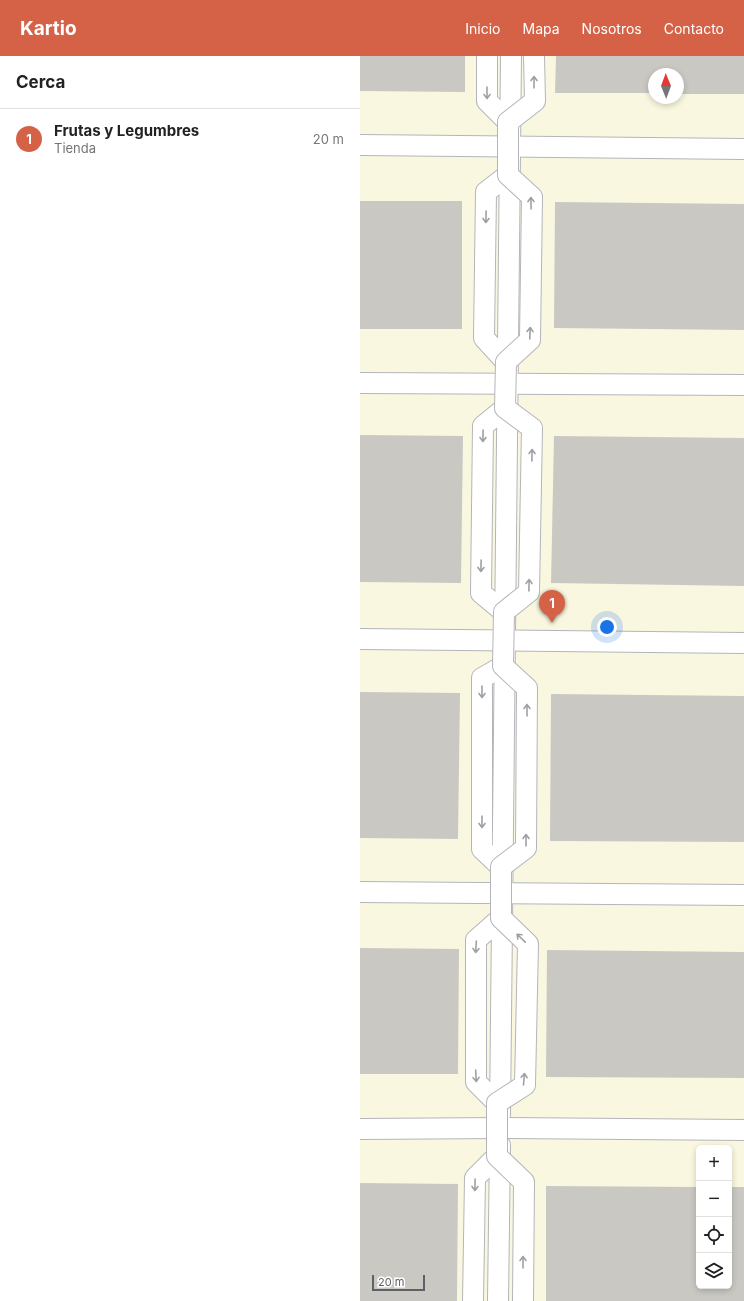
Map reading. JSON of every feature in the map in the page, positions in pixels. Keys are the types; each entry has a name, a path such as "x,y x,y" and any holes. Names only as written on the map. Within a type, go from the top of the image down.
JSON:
{"street":[{"path":"487,56 487,101 508,122 508,175 532,197 530,340 506,362"},
{"path":"498,1301 511,56"},
{"path":"508,122 535,101 534,56"},
{"path":"360,145 744,149"},
{"path":"504,612 481,593 483,426 505,408 506,362 484,338 486,192 508,175"},
{"path":"360,382 744,385"},
{"path":"504,612 529,592 532,428 505,408"},
{"path":"501,866 526,848 527,688 503,666 504,612"},
{"path":"360,639 744,643"},
{"path":"497,1103 525,1085 528,944 501,918 501,866 482,850 482,678 503,666"},
{"path":"360,892 744,895"},
{"path":"473,1301 475,1178 497,1156 497,1103 476,1082 476,940 501,918"},
{"path":"360,1129 500,1128 744,1130"},
{"path":"497,1156 524,1182 523,1301"}],"shaded area":[{"path":"360,56 744,56 744,1301 360,1301"}],"building":[{"path":"360,56 465,56 465,92 360,91"},
{"path":"556,56 744,56 744,94 684,94 684,68 648,68 648,93 555,93"},
{"path":"360,201 462,201 462,329 360,329"},
{"path":"555,202 744,204 744,330 554,328"},
{"path":"360,435 463,436 461,583 360,582"},
{"path":"554,436 744,438 744,586 551,583"},
{"path":"360,692 460,693 458,839 360,838"},
{"path":"551,694 744,696 744,842 550,841"},
{"path":"360,948 459,949 458,1074 360,1074"},
{"path":"547,950 744,952 744,1078 546,1077"},
{"path":"360,1183 458,1184 457,1301 360,1301"},
{"path":"546,1186 696,1187 696,1289 732,1289 732,1187 744,1187 744,1301 546,1301"}],"place":[{"name":"Frutas y Legumbres","path":"552,623"}]}
